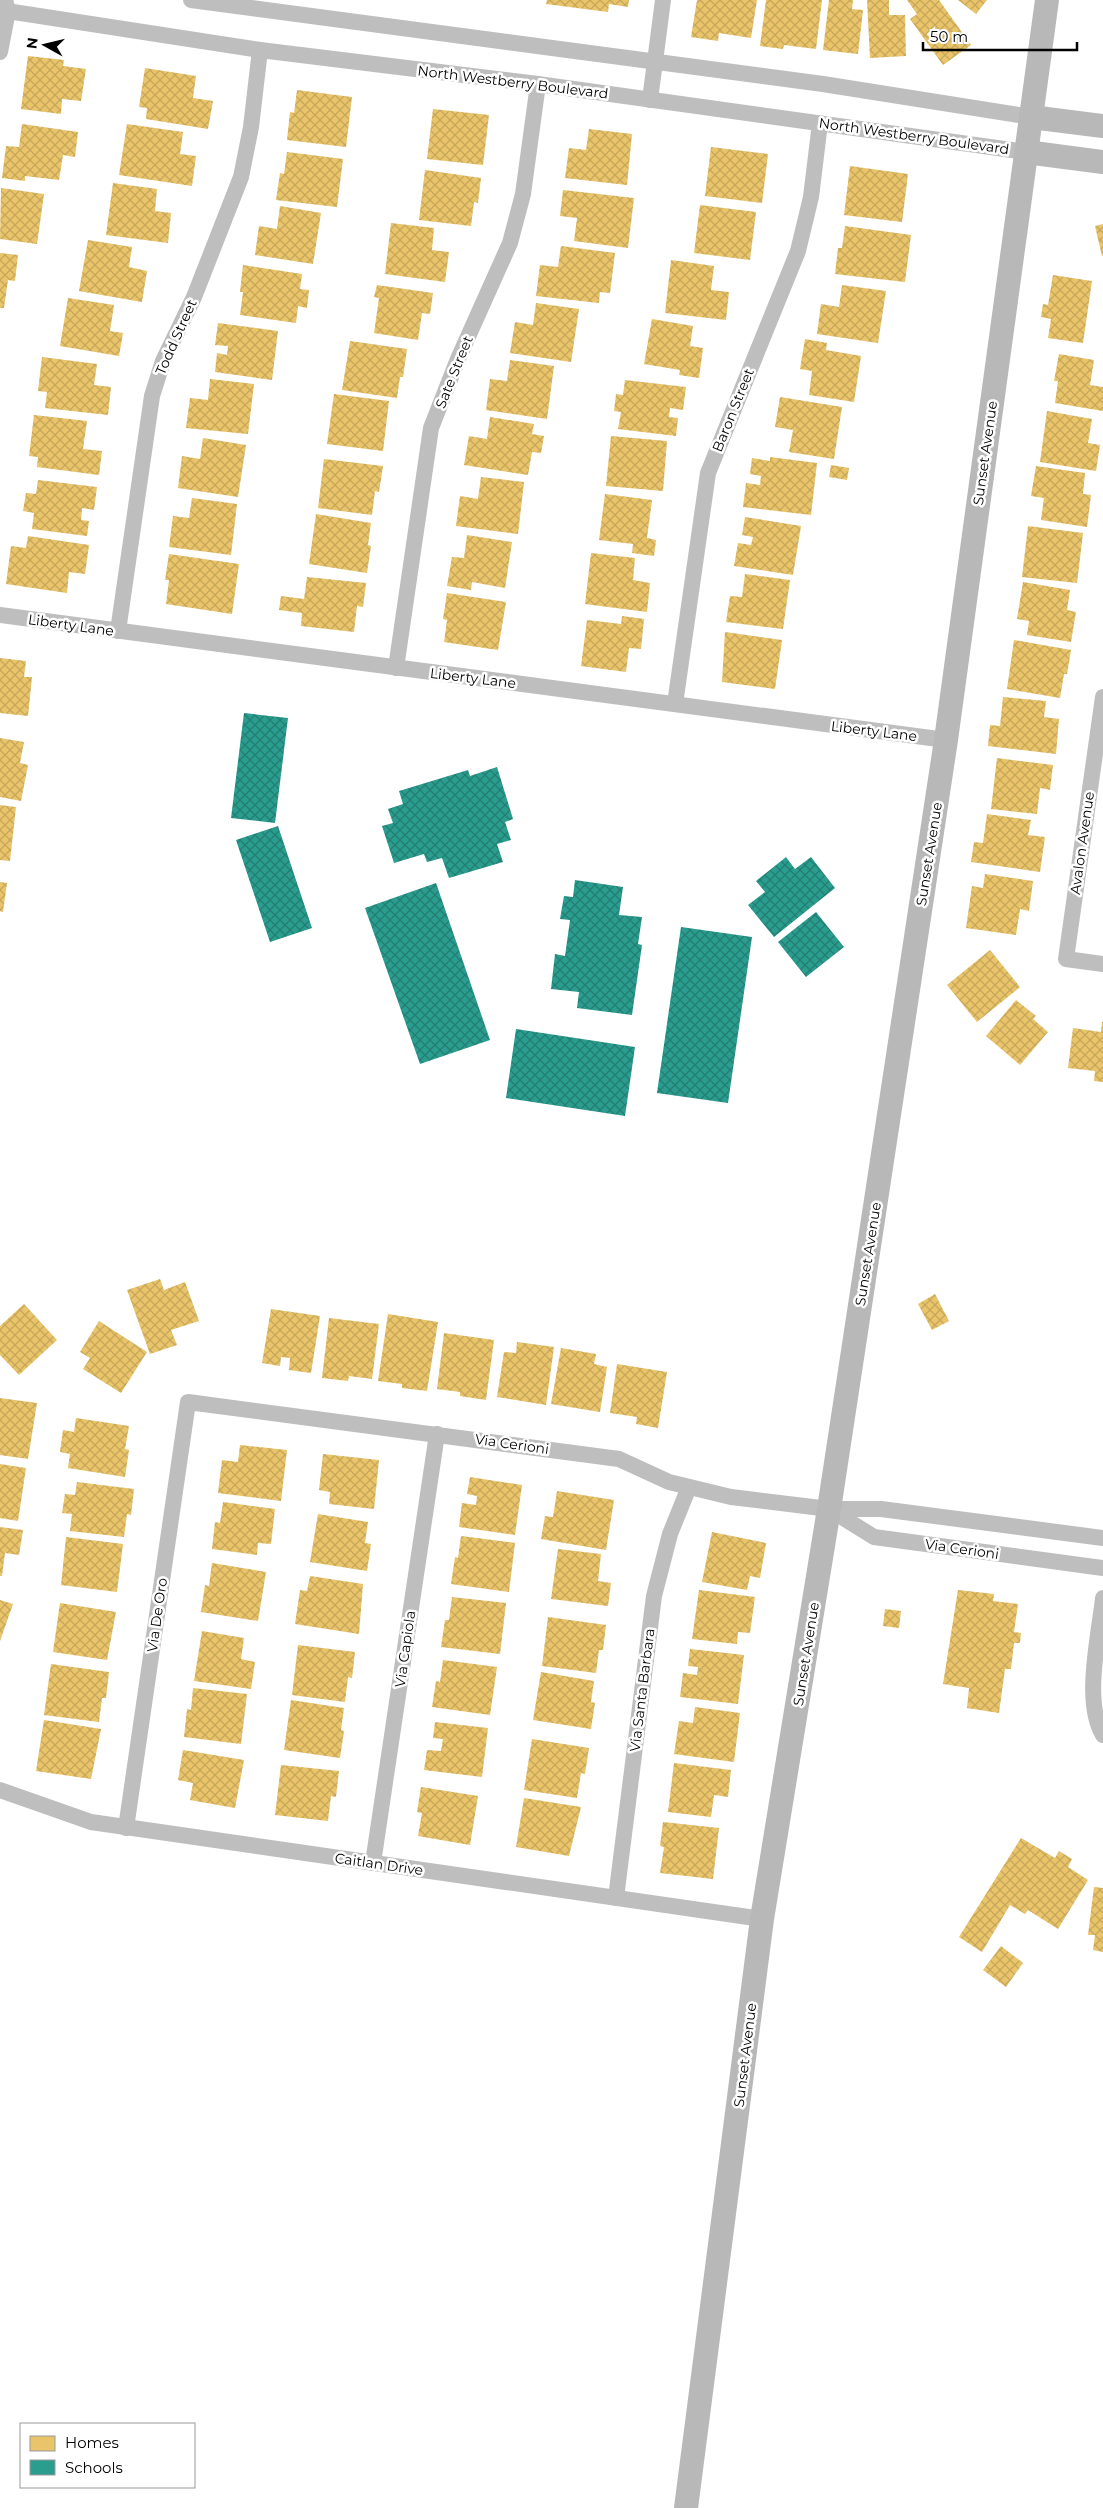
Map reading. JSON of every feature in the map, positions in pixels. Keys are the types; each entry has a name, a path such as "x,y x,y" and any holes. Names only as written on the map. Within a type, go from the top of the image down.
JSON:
{"main road":[{"name":"Sunset Avenue","path":"686,2508 762,1919 829,1509 946,740 1047,0"},
{"path":"1031,117 1103,126"},
{"path":"1026,152 1103,162"}],"street":[{"path":"191,0 656,61 1031,117"},
{"path":"650,100 663,0"},
{"path":"0,52 4,7"},
{"name":"North Westberry Boulevard","path":"4,7 260,50 538,84 1026,152"},
{"name":"Todd Street","path":"118,631 152,396 164,361 194,297 241,177 252,127 260,50"},
{"name":"Sate Street","path":"396,668 431,428 458,359 510,243 523,194 538,84"},
{"name":"Baron Street","path":"675,704 708,473 798,251 811,197 820,123"},
{"name":"Liberty Lane","path":"0,615 946,740"},
{"name":"Avalon Avenue","path":"1103,697 1066,959 1103,964"},
{"name":"Via Cerioni","path":"188,1402 619,1459 669,1482 731,1497 829,1509 881,1509 1103,1538"},
{"name":"Via De Oro","path":"126,1828 188,1402"},
{"name":"Via Capiola","path":"373,1863 437,1434"},
{"name":"Via Santa Barbara","path":"616,1898 654,1596 670,1534 689,1487"},
{"name":"Via Cerioni","path":"829,1509 874,1537 1103,1568"},
{"path":"1103,1598 1094,1680 1096,1724 1103,1736"},
{"name":"Caitlan Drive","path":"0,1790 91,1822 126,1828 762,1919"}],"building: Homes":[{"path":"547,0 629,0 628,7 609,4 608,12 546,4"},
{"path":"697,0 757,0 751,38 719,33 718,41 691,37"},
{"path":"766,0 822,0 816,49 784,45 783,49 760,46"},
{"path":"829,0 853,0 852,9 863,10 858,54 823,50"},
{"path":"867,0 889,0 889,15 905,15 906,56 870,58"},
{"path":"907,0 939,0 971,45 943,65 910,19 917,14"},
{"path":"958,0 987,0 976,14"},
{"path":"28,56 64,60 63,66 86,69 81,101 62,99 61,114 21,109"},
{"path":"145,68 196,76 193,98 213,101 208,129 146,119 147,108 139,107"},
{"path":"297,90 352,97 346,147 287,140 290,112 294,113"},
{"path":"433,109 489,115 483,165 427,159"},
{"path":"22,124 78,132 75,157 63,155 59,180 25,176 25,181 2,178 6,146 19,147"},
{"path":"127,124 183,132 180,154 196,156 192,186 119,175"},
{"path":"589,129 632,134 627,185 565,178 569,148 586,150"},
{"path":"711,147 768,154 762,203 705,196"},
{"path":"287,152 343,159 337,207 276,200 280,173 284,174"},
{"path":"850,166 908,174 902,222 844,215"},
{"path":"425,170 481,178 478,203 474,202 471,226 419,220"},
{"path":"113,183 157,189 155,211 171,213 168,243 106,235"},
{"path":"1,188 44,194 37,244 0,239"},
{"path":"563,190 634,198 628,248 574,241 577,218 560,216"},
{"path":"700,205 756,212 750,260 694,253"},
{"path":"280,206 321,213 313,264 255,255 259,226 277,229"},
{"path":"391,223 434,228 432,250 449,252 445,282 385,274"},
{"path":"1103,224 1103,256 1102,256 1095,226"},
{"path":"845,226 911,235 905,282 835,274 838,248 842,248"},
{"path":"88,240 132,247 129,267 147,271 142,302 79,291"},
{"path":"561,246 615,253 610,293 600,292 599,303 536,296 540,265 558,267"},
{"path":"0,253 18,255 15,281 8,280 4,308 0,308"},
{"path":"671,260 714,266 711,290 729,292 726,320 665,313"},
{"path":"243,265 302,274 300,289 309,290 307,308 298,306 296,323 240,315 243,292 240,292"},
{"path":"1053,275 1092,281 1083,343 1048,338 1051,319 1041,317 1043,304 1048,305"},
{"path":"377,285 433,293 430,314 422,313 418,340 374,333 379,298 374,297"},
{"path":"842,285 886,291 878,343 817,334 821,304 839,307"},
{"path":"68,298 114,305 110,331 123,333 119,356 60,346"},
{"path":"536,303 579,309 571,362 510,353 515,322 533,325"},
{"path":"652,319 693,326 690,346 703,348 699,378 679,375 680,370 644,364"},
{"path":"218,323 278,331 272,380 215,372 217,353 227,355 228,346 215,345"},
{"path":"805,339 827,343 826,350 861,356 854,402 809,395 812,371 800,369"},
{"path":"350,341 407,349 403,377 400,377 397,398 342,390"},
{"path":"1059,354 1094,360 1090,385 1103,387 1103,411 1055,403 1058,381 1054,381"},
{"path":"42,357 97,364 94,385 111,387 108,415 45,408 47,392 38,391"},
{"path":"510,360 554,366 547,419 486,410 490,379 507,381"},
{"path":"210,379 254,384 248,434 186,428 190,398 208,400"},
{"path":"625,380 686,387 683,410 670,408 669,417 678,418 676,436 618,429 621,412 614,411 616,394 623,395"},
{"path":"334,394 389,401 383,451 327,444"},
{"path":"780,397 842,407 834,459 789,452 793,430 775,427"},
{"path":"1047,411 1092,419 1088,443 1100,445 1096,471 1040,462"},
{"path":"34,415 87,421 83,449 102,451 99,475 37,467 38,457 29,456"},
{"path":"490,417 534,424 532,434 544,436 541,453 532,452 528,475 464,465 469,436 487,439"},
{"path":"611,436 667,441 663,491 606,486"},
{"path":"203,438 246,445 238,497 178,488 182,456 200,459"},
{"path":"770,457 817,463 811,515 743,507 746,483 760,485 761,476 750,474 752,458 770,461"},
{"path":"324,459 383,466 379,492 375,491 372,515 318,508"},
{"path":"831,465 849,468 847,480 829,477"},
{"path":"1036,466 1085,473 1083,494 1091,495 1087,527 1041,520 1044,498 1031,496"},
{"path":"481,477 524,482 518,534 456,526 460,496 478,499"},
{"path":"38,480 97,487 94,510 82,508 81,520 89,521 87,536 32,529 34,513 23,511 26,493 36,494"},
{"path":"605,494 652,500 647,538 656,540 654,556 632,553 633,544 599,540"},
{"path":"192,498 237,504 231,555 169,547 173,516 189,518"},
{"path":"316,514 371,523 368,545 371,546 367,573 309,564"},
{"path":"745,517 801,526 793,575 734,566 738,543 751,545 753,537 742,535"},
{"path":"1028,526 1083,533 1077,583 1022,577"},
{"path":"467,535 512,542 505,588 472,582 471,590 447,586 452,557 464,558"},
{"path":"28,536 89,545 85,574 69,572 67,593 6,584 11,546 26,548"},
{"path":"591,553 635,558 633,580 650,583 647,612 585,604"},
{"path":"169,554 239,564 232,614 166,604 169,580 165,580"},
{"path":"745,574 790,580 783,629 726,622 730,596 742,597"},
{"path":"307,577 366,583 363,607 357,606 354,632 301,626 302,613 279,610 281,596 304,599"},
{"path":"1023,582 1070,590 1067,610 1076,612 1071,642 1027,635 1029,621 1017,619"},
{"path":"447,593 506,602 498,650 444,642 447,620 443,619"},
{"path":"622,616 644,619 641,649 629,648 626,672 581,666 587,620 621,624"},
{"path":"725,632 782,640 775,689 722,682"},
{"path":"1014,640 1071,650 1060,698 1007,689"},
{"path":"0,658 26,661 24,677 32,677 28,716 0,713"},
{"path":"1003,697 1046,701 1044,717 1059,719 1056,754 988,746 990,725 1000,726"},
{"path":"0,738 24,742 20,763 28,765 21,801 0,797"},
{"path":"997,758 1053,765 1050,790 1040,788 1037,814 991,809"},
{"path":"0,805 16,807 10,861 0,860"},
{"path":"987,814 1031,820 1028,835 1045,837 1040,872 971,862 974,842 983,843"},
{"path":"985,874 1033,881 1029,911 1020,909 1016,935 966,928 972,886 983,888"},
{"path":"0,882 7,883 3,912 0,911"},
{"path":"990,950 1020,987 977,1022 947,985"},
{"path":"1016,1000 1036,1016 1033,1019 1048,1032 1020,1065 986,1036"},
{"path":"1102,1022 1103,1082 1094,1081 1095,1071 1068,1068 1073,1028 1101,1032"},
{"path":"160,1279 164,1290 185,1282 199,1321 171,1330 177,1345 150,1354 127,1290"},
{"path":"935,1294 949,1321 932,1330 918,1304"},
{"path":"24,1304 57,1340 19,1375 0,1355 0,1326"},
{"path":"271,1309 320,1316 311,1373 289,1370 290,1358 281,1357 280,1366 262,1363"},
{"path":"388,1314 438,1322 427,1391 402,1388 402,1384 378,1381"},
{"path":"329,1318 379,1324 372,1379 349,1376 348,1381 322,1378"},
{"path":"99,1321 147,1352 121,1393 83,1369 90,1358 80,1352"},
{"path":"444,1333 494,1340 486,1400 460,1396 460,1392 437,1389"},
{"path":"517,1342 554,1347 546,1405 497,1397 504,1352 516,1353"},
{"path":"561,1348 596,1354 594,1364 607,1367 600,1412 551,1404"},
{"path":"617,1364 667,1372 658,1428 636,1424 637,1417 610,1413"},
{"path":"0,1398 37,1403 28,1459 0,1455"},
{"path":"76,1418 129,1426 125,1449 129,1450 125,1477 68,1468 70,1454 60,1452 63,1430 74,1432"},
{"path":"240,1445 287,1450 281,1501 218,1493 222,1460 238,1462"},
{"path":"323,1454 379,1460 374,1509 329,1504 330,1492 319,1490"},
{"path":"0,1464 26,1468 18,1521 0,1518"},
{"path":"470,1477 522,1485 515,1535 459,1527 462,1503 476,1505 477,1496 467,1494"},
{"path":"77,1482 134,1489 131,1515 127,1514 124,1537 70,1531 72,1514 62,1513 65,1494 75,1495"},
{"path":"557,1491 614,1500 606,1550 541,1539 545,1516 553,1517"},
{"path":"223,1502 275,1509 271,1544 258,1543 257,1555 212,1549 215,1522 220,1523"},
{"path":"318,1514 368,1522 365,1543 371,1544 367,1571 310,1562"},
{"path":"0,1527 23,1530 19,1555 5,1553 2,1576 0,1576"},
{"path":"712,1532 766,1543 760,1578 750,1576 747,1590 702,1582"},
{"path":"461,1536 515,1543 509,1592 451,1584 455,1557 458,1558"},
{"path":"66,1537 123,1544 117,1592 61,1585"},
{"path":"558,1549 601,1554 598,1581 611,1583 608,1606 551,1599"},
{"path":"212,1563 266,1572 258,1621 201,1612 205,1585 209,1586"},
{"path":"310,1576 363,1584 359,1634 295,1624 300,1590 307,1591"},
{"path":"699,1590 755,1597 750,1633 738,1632 737,1644 692,1639"},
{"path":"958,1590 994,1594 993,1601 1018,1604 1014,1632 1021,1633 1020,1643 1014,1643 1011,1669 1005,1669 999,1713 967,1708 969,1688 943,1684"},
{"path":"452,1597 506,1603 500,1654 441,1647 445,1620 449,1620"},
{"path":"0,1600 13,1604 0,1641"},
{"path":"60,1603 116,1612 107,1660 53,1652"},
{"path":"885,1609 901,1611 899,1628 883,1626"},
{"path":"548,1617 606,1625 603,1650 599,1650 596,1673 542,1666"},
{"path":"202,1631 244,1638 241,1659 255,1662 251,1689 194,1681"},
{"path":"298,1645 355,1652 352,1678 348,1677 345,1702 292,1695"},
{"path":"690,1649 744,1655 738,1704 680,1697 683,1673 697,1675 698,1667 688,1666"},
{"path":"443,1660 497,1667 490,1715 432,1707 436,1681 440,1682"},
{"path":"51,1664 109,1672 106,1698 102,1698 99,1722 44,1715"},
{"path":"541,1672 594,1681 591,1702 595,1703 591,1729 533,1720"},
{"path":"193,1688 247,1694 241,1744 184,1737 187,1709 191,1710"},
{"path":"291,1700 344,1708 341,1730 344,1731 340,1758 284,1750"},
{"path":"695,1707 740,1713 734,1762 674,1754 679,1721 693,1723"},
{"path":"44,1720 101,1729 91,1779 36,1771"},
{"path":"435,1722 488,1728 482,1777 424,1770 427,1750 441,1751 443,1739 433,1738"},
{"path":"532,1739 589,1748 585,1774 581,1773 577,1798 524,1790"},
{"path":"183,1750 244,1760 235,1808 190,1800 193,1783 178,1780"},
{"path":"674,1763 731,1770 728,1797 714,1795 711,1817 668,1812"},
{"path":"281,1765 339,1771 336,1797 331,1796 328,1821 275,1815"},
{"path":"421,1787 478,1796 470,1845 418,1836 422,1813 417,1812"},
{"path":"524,1798 581,1807 569,1856 516,1847"},
{"path":"663,1822 719,1828 713,1879 660,1873 664,1847 660,1846"},
{"path":"1021,1838 1055,1858 1059,1851 1072,1859 1068,1867 1088,1880 1058,1929 1028,1910 1025,1914 1010,1905 982,1952 959,1937"},
{"path":"1094,1887 1103,1888 1103,1952 1093,1950 1095,1935 1088,1935"},
{"path":"1001,1946 1023,1963 1006,1987 983,1970"}],"building: Schools":[{"path":"244,713 288,718 275,823 231,818"},
{"path":"497,767 513,819 505,822 511,840 497,844 503,862 449,878 442,858 427,862 424,854 394,863 382,826 393,823 388,809 403,804 399,791 468,770 470,776"},
{"path":"278,826 312,928 270,942 236,840"},
{"path":"786,857 795,869 811,857 835,888 774,937 748,905 765,892 756,881"},
{"path":"575,880 623,887 619,915 642,917 638,944 642,945 632,1015 577,1008 579,992 551,989 555,954 565,956 570,920 560,919 564,896 573,897"},
{"path":"436,883 490,1040 420,1064 365,908"},
{"path":"816,912 844,947 806,977 778,942"},
{"path":"681,927 752,937 728,1103 657,1093"},
{"path":"516,1029 635,1047 625,1116 506,1098"}]}
